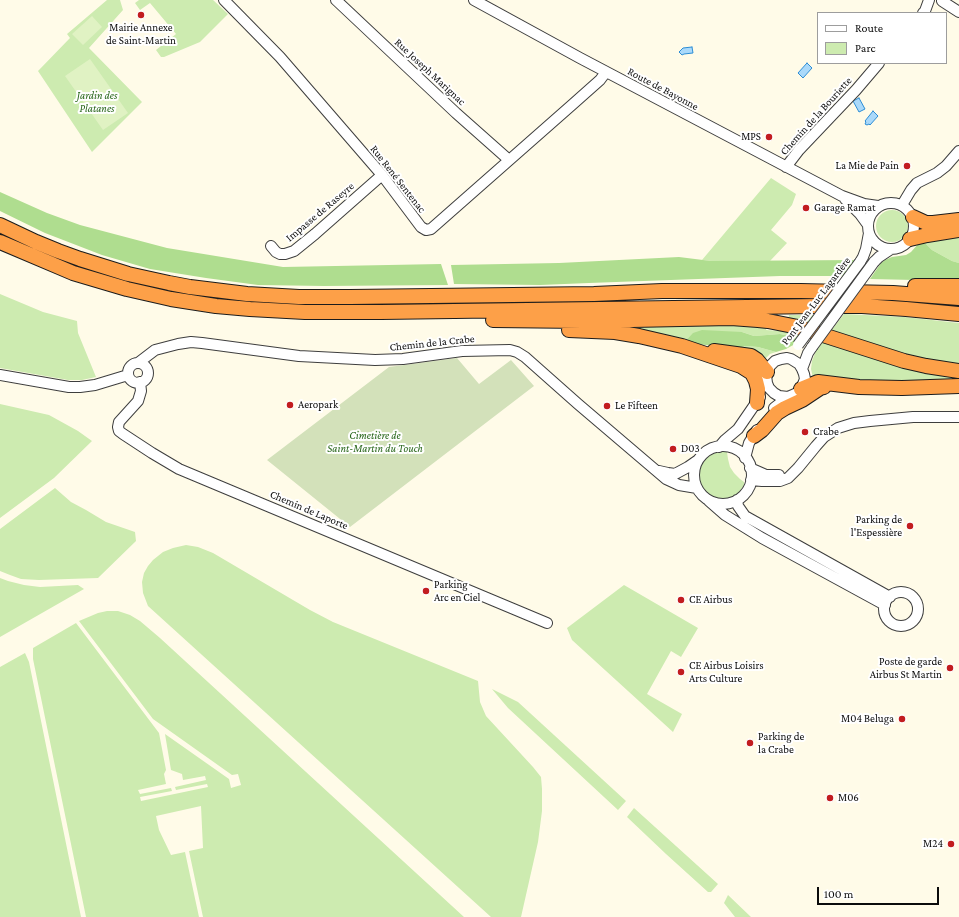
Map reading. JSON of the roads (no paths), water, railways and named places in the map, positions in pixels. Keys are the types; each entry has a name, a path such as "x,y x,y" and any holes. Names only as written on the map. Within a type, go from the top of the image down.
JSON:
{"highway":[{"path":"913,217 926,223 959,220"},
{"path":"0,225 58,251 128,274 190,287 247,294 299,297 350,297 594,294 662,291 801,291 886,292 959,299"},
{"path":"910,240 927,235 959,230"},
{"path":"0,242 73,273 127,289 171,299 216,306 250,309 305,312 381,312 862,306 959,314"},
{"path":"801,291 898,286 959,286"},
{"path":"381,312 420,318 489,320 582,321 731,318 758,320 782,323 804,329 904,361 959,371"},
{"path":"489,320 571,330 615,332 682,346 741,366 749,371 758,385 757,402"},
{"path":"682,346 751,356 757,360 767,377"},
{"path":"801,389 818,382 859,388 943,387 959,385"},
{"path":"754,436 762,430 781,410 802,400 820,388 835,385"}],"street":[{"name":"Rue René Sentenac","path":"224,0 280,57 382,175 421,227 426,230 431,229 595,84 606,72"},
{"name":"Rue Joseph Marignac","path":"336,0 451,108 509,160"},
{"name":"Route de Bayonne","path":"474,0 606,72 842,196 864,204 878,206"},
{"path":"924,12 929,0"},
{"path":"942,2 959,12"},
{"name":"Chemin de la Bouriette","path":"786,167 799,150 856,90 878,64"},
{"path":"902,205 917,183 937,173 946,166 959,151"},
{"name":"Impasse de Raseyre","path":"271,246 280,254 286,254 294,251 382,175"},
{"name":"Route de Bayonne","path":"842,196 860,214 868,229"},
{"path":"890,202 902,205 909,210 913,217 915,224 914,230 910,240 906,244 900,248 886,249 874,241 868,229 871,214 878,206 886,203 890,202"},
{"name":"Pont Jean-Luc Lagardère","path":"787,358 860,262 866,249 868,229"},
{"path":"802,369 812,347 874,262 891,249"},
{"name":"Chemin de la Crabe","path":"138,363 155,350 191,342 202,342 299,356 375,360 403,359 462,350 510,350 525,357 578,404 659,471 666,479 679,485 697,488"},
{"name":"Chemin de la Crabe","path":"147,369 149,363 157,353 165,348"},
{"path":"719,447 738,428 757,402 770,366 781,359 787,358 795,361 799,364 804,374 804,384 797,393 788,397 767,414 758,426 745,458"},
{"path":"140,382 130,379 128,370 130,366 138,363 143,364 147,369"},
{"name":"Chemin de Laporte","path":"147,369 147,376 140,382 141,391 138,401 119,422 118,427 119,431 152,453 179,469 547,624"},
{"path":"0,375 74,387 95,385 128,375"},
{"path":"767,377 769,388 780,396 788,397"},
{"path":"751,480 780,481 788,478 824,437 838,428 859,423 901,418 959,417"},
{"path":"659,471 675,474 688,467 707,451 713,448 733,448 741,453 750,468 751,480 746,492 741,498 726,504 709,501"},
{"path":"698,460 694,474 697,488 704,497 725,515 762,538 887,601 745,516 738,506 737,500"},
{"path":"750,468 766,474 780,475 788,472 794,472"}],"water":[{"path":"692,47 693,53 682,55 679,52 683,48"},
{"path":"807,63 812,68 803,78 798,73"},
{"path":"859,98 865,109 859,112 853,101"},
{"path":"873,111 878,116 870,125 865,124 865,121"}],"place":[{"name":"Mairie Annexe de Saint-Martin","path":"141,15"},
{"name":"MPS","path":"769,137"},
{"name":"La Mie de Pain","path":"907,166"},
{"name":"Garage Ramat","path":"806,208"},
{"name":"Aeropark","path":"290,405"},
{"name":"Le Fifteen","path":"607,406"},
{"name":"Crabe","path":"805,432"},
{"name":"D03","path":"673,449"},
{"name":"Parking de l'Espessière","path":"910,526"},
{"name":"Parking Arc en Ciel","path":"426,591"},
{"name":"CE Airbus","path":"681,600"},
{"name":"Poste de garde Airbus St Martin","path":"950,668"},
{"name":"CE Airbus Loisirs Arts Culture","path":"681,672"},
{"name":"M04 Beluga","path":"902,719"},
{"name":"Parking de la Crabe","path":"750,743"},
{"name":"M06","path":"830,798"},
{"name":"M24","path":"951,844"}],"park label":[{"name":"Jardin des Platanes","path":"97,102"},
{"name":"Cimetière de Saint-Martin du Touch","path":"375,442"}]}
